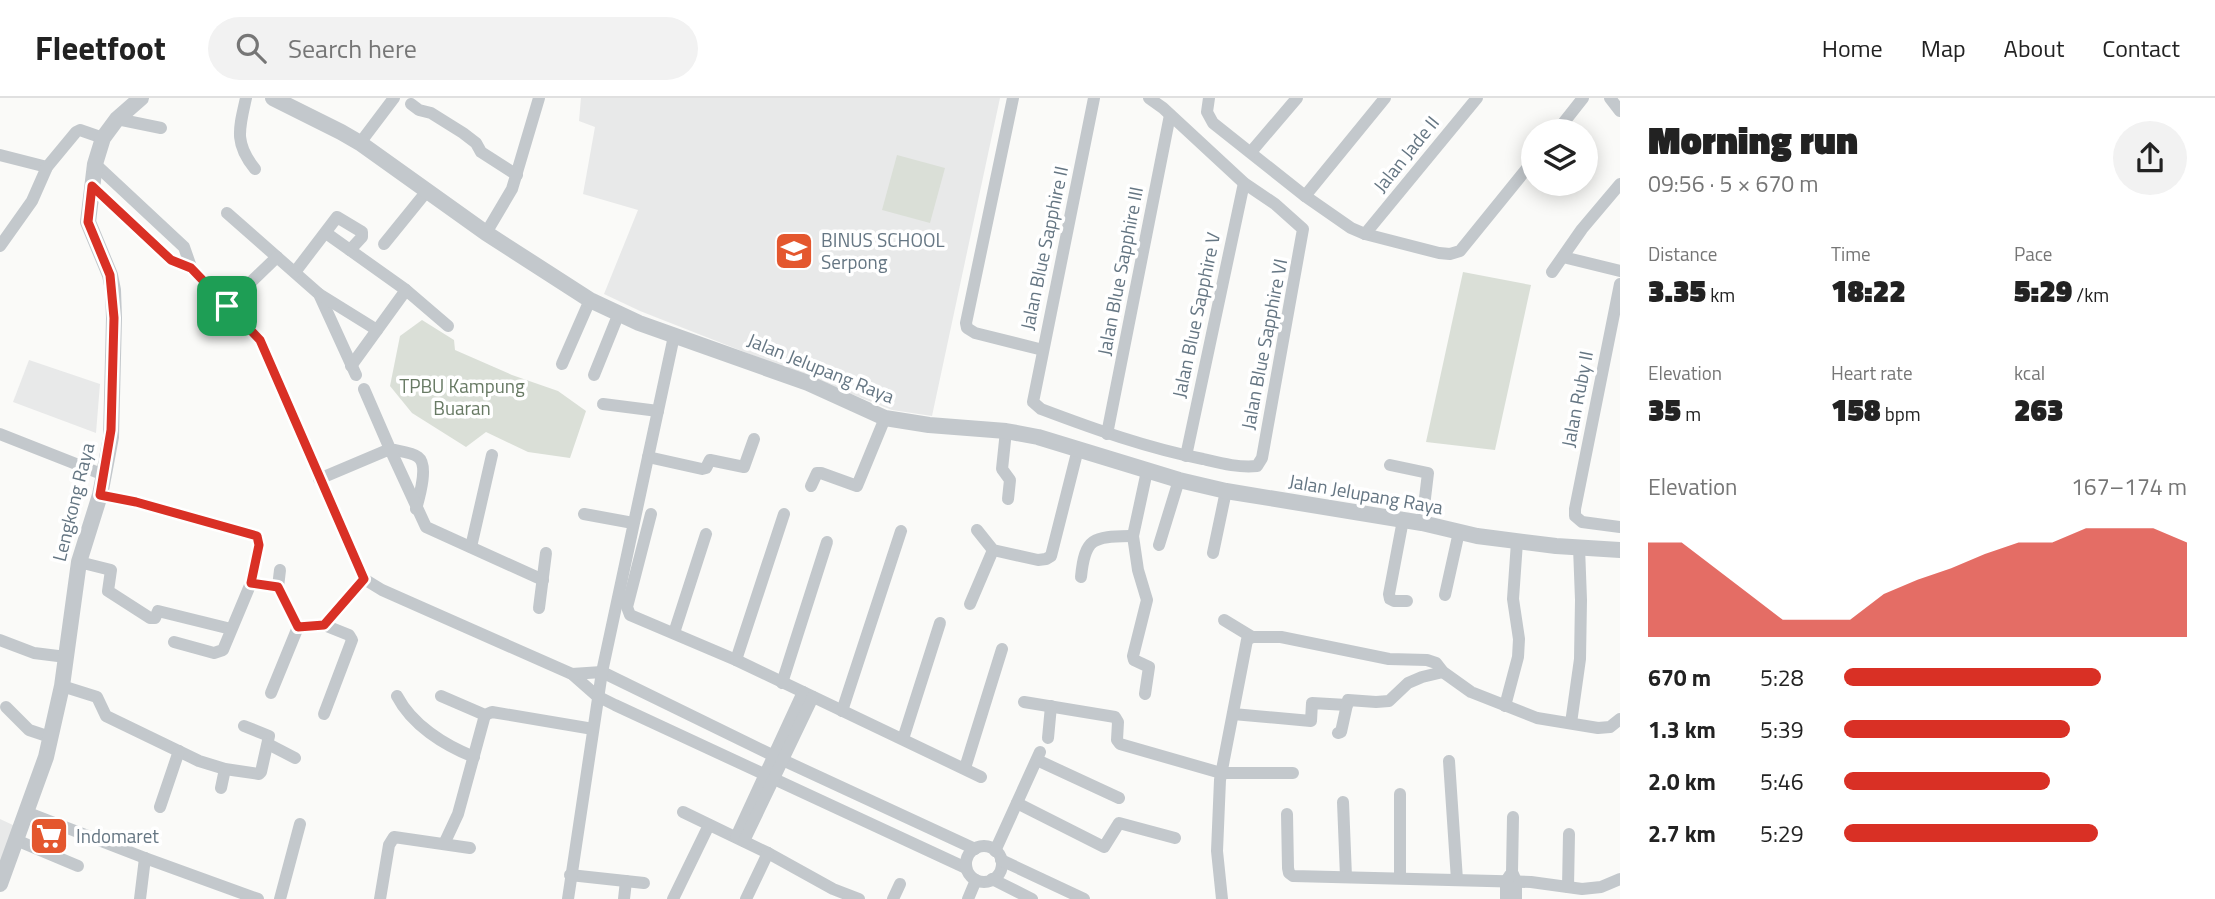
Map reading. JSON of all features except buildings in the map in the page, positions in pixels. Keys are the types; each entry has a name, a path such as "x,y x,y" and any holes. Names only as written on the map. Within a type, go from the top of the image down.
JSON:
{"street":[{"name":"Lengkong Raya","path":"2,875 51,737 62,686 79,562 100,495 111,430 114,318 110,275 88,222 95,164 103,138 117,119 141,98"},
{"path":"246,98 239,135 242,153 255,169"},
{"name":"Jalan Jelupang Raya","path":"273,98 360,143 486,233 590,300 674,336 808,383 885,418 1038,437 1147,471 1226,491 1422,523 1517,542 1620,550"},
{"path":"360,143 394,98"},
{"path":"486,233 512,189 539,98"},
{"path":"1013,98 966,319 967,328 975,333 1043,350"},
{"name":"Jalan Blue Sapphire II","path":"1094,98 1033,398 1036,405 1107,434"},
{"path":"1149,98 1244,183"},
{"path":"1251,152 1297,98"},
{"path":"1305,195 1385,98"},
{"name":"Jalan Jade II","path":"1365,234 1477,98"},
{"path":"1566,119 1583,98"},
{"path":"1610,98 1620,111"},
{"path":"409,100 419,110 431,113 463,133 476,143 481,152 517,175"},
{"path":"1208,102 1207,112 1213,123 1351,228 1439,253 1460,251 1521,176"},
{"name":"Jalan Blue Sapphire III","path":"1107,434 1170,115"},
{"path":"117,119 161,128"},
{"path":"0,246 32,201 47,167 80,130 103,138"},
{"path":"0,155 47,167"},
{"path":"95,164 184,247 191,268"},
{"name":"Jalan Blue Sapphire VI","path":"1186,456 1229,465 1260,465 1303,241 1303,229 1285,212 1244,183"},
{"name":"Jalan Blue Sapphire V","path":"1186,456 1244,183"},
{"path":"1552,272 1582,229 1620,184"},
{"path":"92,186 171,260 191,268 260,340 364,579 382,590 572,674 597,696 966,868 976,880 982,882 992,879 1000,871 998,856 1017,803 1039,756 1119,798"},
{"path":"384,244 426,191"},
{"path":"227,214 319,294 377,330"},
{"path":"295,272 337,217 351,224 363,235 349,250"},
{"path":"151,241 164,228"},
{"path":"326,233 406,290 448,326"},
{"path":"227,306 277,257"},
{"path":"1563,257 1620,271"},
{"name":"Jalan Ruby II","path":"1620,284 1575,509 1578,520 1620,527"},
{"path":"319,294 354,371 377,330 406,290"},
{"path":"562,364 590,300"},
{"path":"594,375 619,313"},
{"path":"568,899 597,696 674,336"},
{"path":"364,389 426,527 543,580"},
{"path":"603,404 658,411"},
{"path":"811,486 817,473 821,473 858,486 885,418"},
{"path":"1006,431 1002,469 1010,480 1007,499"},
{"path":"0,434 104,475"},
{"path":"1107,434 1186,456"},
{"path":"648,457 702,470 710,460 744,467 754,439"},
{"path":"977,530 993,550 1038,560 1051,555 1078,449"},
{"path":"320,481 391,450 419,457 424,473 416,509"},
{"path":"471,547 492,455"},
{"path":"1390,465 1428,473 1422,523"},
{"path":"1145,694 1149,667 1134,660 1133,656 1147,600 1133,536 1147,471"},
{"path":"1159,545 1179,480"},
{"path":"1213,553 1226,491"},
{"path":"100,495 136,502 257,536 259,545 251,583 223,650 214,653 174,642"},
{"path":"584,514 633,523"},
{"path":"651,514 627,610 630,615 736,660 981,776"},
{"path":"736,660 784,514"},
{"path":"1403,520 1389,594 1394,601 1407,601"},
{"path":"842,711 901,531"},
{"path":"1445,595 1459,532"},
{"path":"674,633 706,534"},
{"path":"1081,577 1086,547 1101,539 1133,536"},
{"path":"782,683 827,542"},
{"path":"1505,706 1518,657 1519,639 1513,599 1517,542"},
{"path":"1571,723 1580,659 1579,548"},
{"path":"970,604 993,550"},
{"path":"539,608 546,553"},
{"path":"79,562 111,570 108,591 154,620 158,611 232,629"},
{"path":"271,693 298,627 278,587 280,569"},
{"path":"324,625 364,579"},
{"path":"251,583 278,587"},
{"path":"1224,620 1252,636 1281,637 1389,659 1427,660 1436,663 1443,672 1471,692 1538,718 1598,728 1610,727 1620,719"},
{"path":"903,739 940,623"},
{"path":"298,627 324,625 349,635 352,640 324,714"},
{"path":"1222,899 1217,851 1221,773 1247,640 1252,636"},
{"path":"0,640 33,653 66,657"},
{"path":"965,768 1002,649"},
{"path":"572,674 602,672 975,849"},
{"path":"1338,733 1342,732 1348,700 1389,701 1408,683 1443,672"},
{"path":"615,705 625,684"},
{"path":"62,686 97,697 106,716 199,761 225,769 259,774 268,744 267,734 244,726"},
{"path":"740,839 808,695"},
{"path":"397,696 412,719 452,748 474,757"},
{"path":"441,696 485,715 492,712 593,729"},
{"path":"1024,702 1115,717 1118,722 1117,740 1120,744 1221,773 1293,773"},
{"path":"1233,713 1311,721 1312,703 1347,705"},
{"path":"1048,738 1051,706"},
{"path":"6,707 29,730 51,737"},
{"path":"443,844 458,814 485,715"},
{"path":"268,744 295,758"},
{"path":"160,807 179,751"},
{"path":"1449,761 1457,880"},
{"path":"220,788 225,769"},
{"path":"1399,878 1400,794"},
{"path":"1343,802 1346,877"},
{"path":"1017,803 1104,847 1119,823 1175,838"},
{"path":"26,812 145,859 258,899"},
{"path":"683,812 768,853 830,894 859,899"},
{"path":"1287,814 1289,873 1293,876 1457,880 1512,878 1594,889 1620,879"},
{"path":"1513,817 1512,878 1516,899"},
{"path":"280,899 300,824"},
{"path":"673,899 709,825"},
{"path":"1568,887 1569,834"},
{"path":"380,899 389,845 394,837 470,848"},
{"path":"16,840 78,866"},
{"path":"966,868 967,857 975,849 985,846 998,856 1084,899"},
{"path":"746,899 768,853"},
{"path":"140,899 145,859"},
{"path":"570,875 644,883"},
{"path":"1506,899 1512,878"},
{"path":"992,879 1032,899"},
{"path":"968,899 976,880"},
{"path":"624,899 626,881"},
{"path":"893,899 900,884"}],"shaded area":[{"name":"BINUS SCHOOL Serpong","path":"581,98 1000,98 932,416 892,410 640,311 604,294 638,210 583,194 595,127 579,121"},
{"path":"29,360 100,384 96,433 13,402"},
{"path":"0,819 15,826 0,863"}],"green space":[{"path":"897,155 945,168 930,223 882,210"},
{"path":"1463,272 1531,285 1495,450 1426,442"},
{"name":"TPBU Kampung Buaran","path":"422,320 454,340 455,350 512,375 558,391 586,411 570,458 528,452 486,432 466,447 412,413 390,386 400,336"}],"place":[{"name":"BINUS SCHOOL Serpong","path":"794,251"},
{"name":"Indomaret","path":"49,836"}],"route":[{"path":"92,186 171,260 191,268 227,306 260,340 364,579 324,625 298,627 278,587 251,583 259,545 257,536 136,502 100,495 111,430 114,318 110,275 88,222 92,186"}]}
